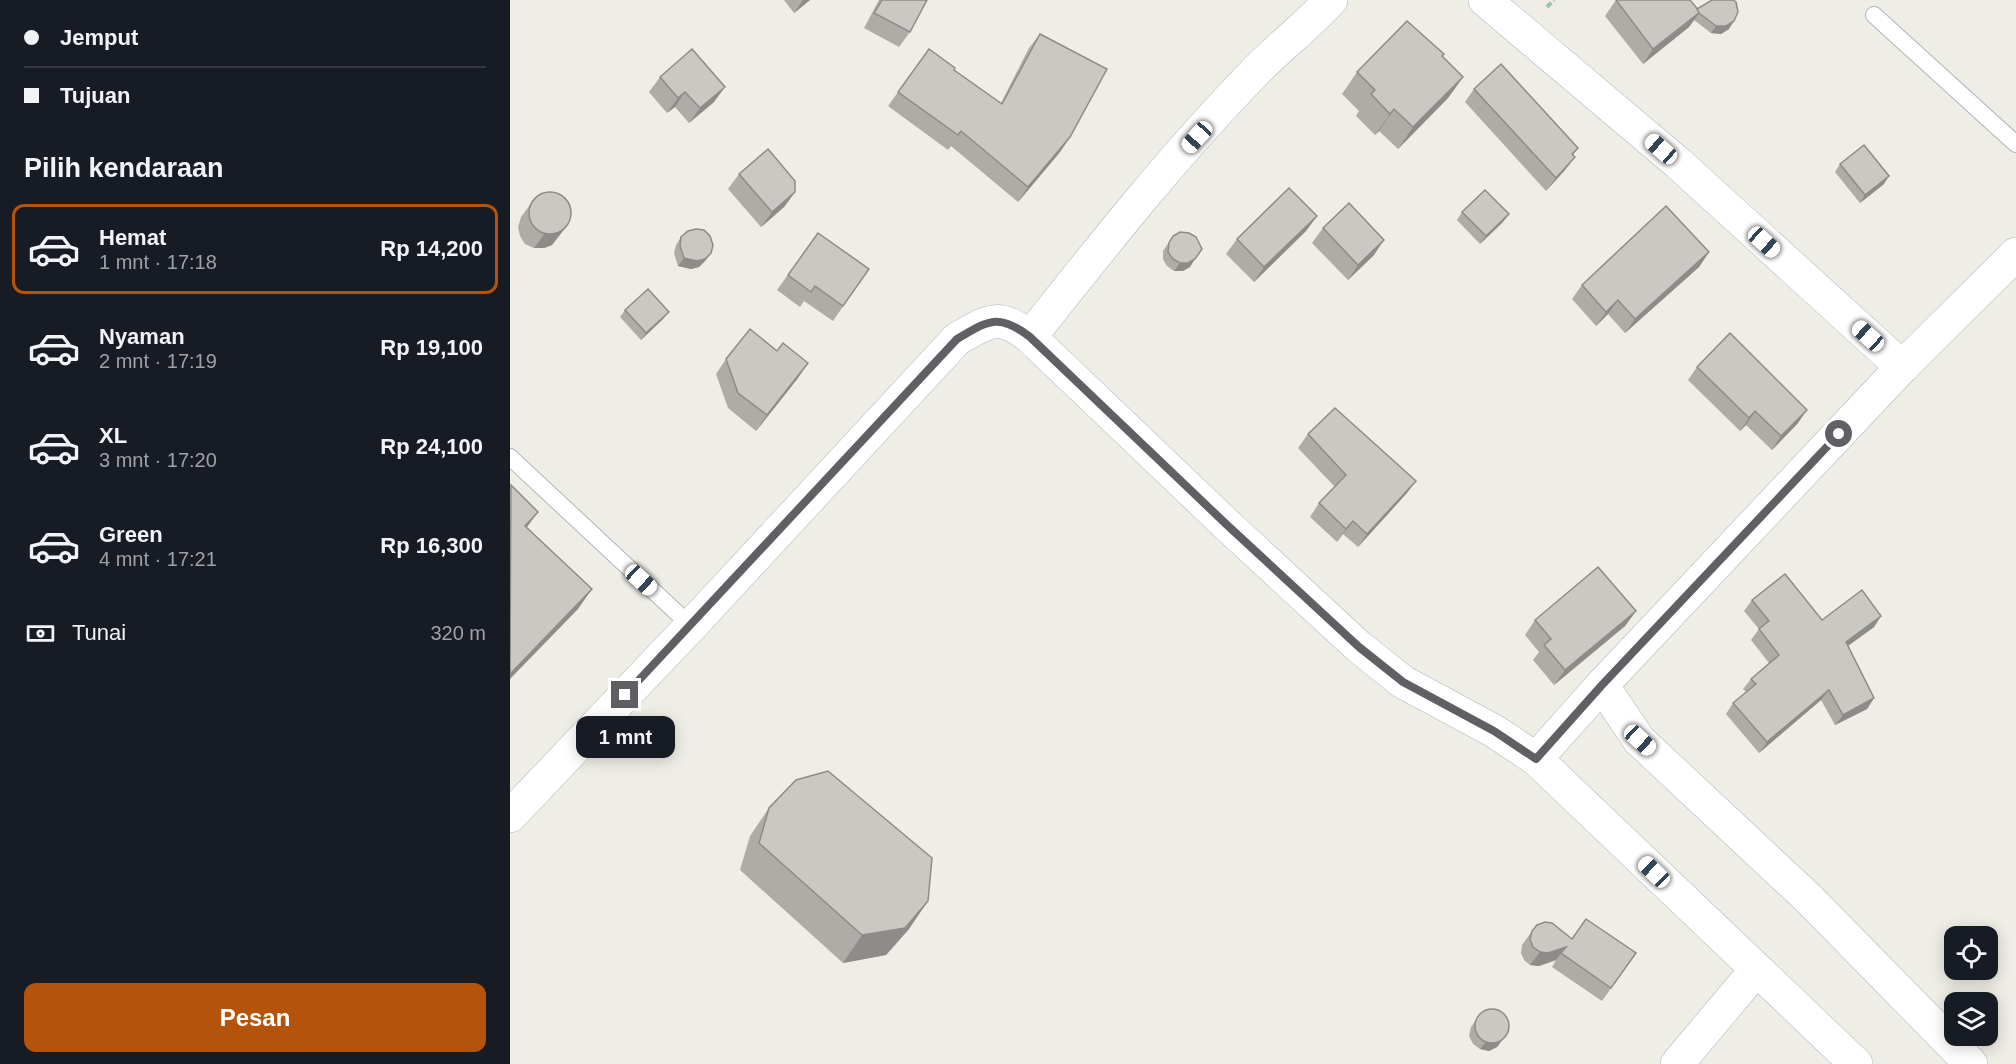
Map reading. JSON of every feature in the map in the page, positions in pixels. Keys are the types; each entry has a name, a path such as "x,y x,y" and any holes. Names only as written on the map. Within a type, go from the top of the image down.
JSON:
{"street":[{"path":"1030,337 1122,219 1256,71 1308,25 1331,0"},
{"path":"1485,0 1678,164 1902,367"},
{"path":"1536,759 1602,685 1902,367 2016,254"},
{"path":"510,816 691,626 957,339 988,321 1002,322 1019,328 1030,337 1359,647 1403,682 1494,731 1536,759 1856,1064"},
{"path":"1602,685 1640,740 1809,899 1971,1064"},
{"path":"1677,1064 1756,970"}],"lane":[{"path":"1874,15 2016,144"},
{"path":"510,457 691,626"}],"building":[{"path":"882,0 927,0 910,32 874,13"},
{"path":"1616,0 1690,0 1700,12 1653,49"},
{"path":"1712,0 1736,2 1738,12 1734,21 1726,26 1716,26 1699,13 1697,9"},
{"path":"1407,21 1444,54 1442,56 1463,77 1413,127 1394,109 1390,114 1371,94 1375,90 1357,72"},
{"path":"1040,34 1107,69 1070,137 1028,187 961,131 958,135 898,92 929,49 1002,104"},
{"path":"692,49 725,87 700,108 685,92 678,98 660,77"},
{"path":"1501,64 1578,148 1572,154 1575,157 1556,178 1474,89"},
{"path":"1864,145 1889,176 1865,195 1840,164"},
{"path":"768,149 795,181 795,192 772,212 739,174"},
{"path":"1289,188 1317,216 1264,267 1237,239"},
{"path":"1485,190 1509,214 1486,236 1462,212"},
{"path":"550,192 565,198 571,213 565,228 550,234 535,228 529,213 535,198"},
{"path":"1349,203 1384,240 1358,265 1323,228"},
{"path":"1666,206 1709,252 1635,319 1618,300 1606,312 1582,285"},
{"path":"704,230 710,236 713,245 711,253 705,259 697,261 684,258 680,246 681,237 688,231"},
{"path":"1180,232 1196,237 1202,249 1195,259 1188,263 1180,263 1168,252 1173,236"},
{"path":"818,233 869,269 843,306 815,286 811,292 788,275"},
{"path":"648,289 669,312 646,333 625,310"},
{"path":"750,329 777,351 783,343 808,363 767,415 738,393 726,359"},
{"path":"1730,333 1807,410 1781,436 1755,411 1749,418 1697,367"},
{"path":"1335,408 1416,481 1367,534 1353,521 1346,529 1319,503 1346,475 1308,434"},
{"path":"511,485 538,512 525,526 592,589 510,674"},
{"path":"1598,567 1636,611 1565,670 1544,645 1551,639 1535,620"},
{"path":"1785,574 1822,620 1862,590 1881,616 1846,642 1874,698 1843,715 1829,690 1767,742 1733,703 1756,684 1751,679 1779,655 1759,629 1769,621 1752,600"},
{"path":"828,771 932,858 928,901 905,928 862,935 759,843 769,808 796,780"},
{"path":"1586,919 1636,953 1611,988 1561,953 1566,947 1548,953 1540,952 1533,947 1530,939 1537,925 1545,922 1552,923 1572,939"},
{"path":"1492,1009 1504,1014 1509,1026 1504,1038 1492,1043 1480,1038 1475,1026 1480,1014"}],"route":[{"path":"625,695 957,339 988,321 1002,322 1019,328 1030,337 1359,647 1403,682 1494,731 1536,759 1602,685 1839,434"}]}
